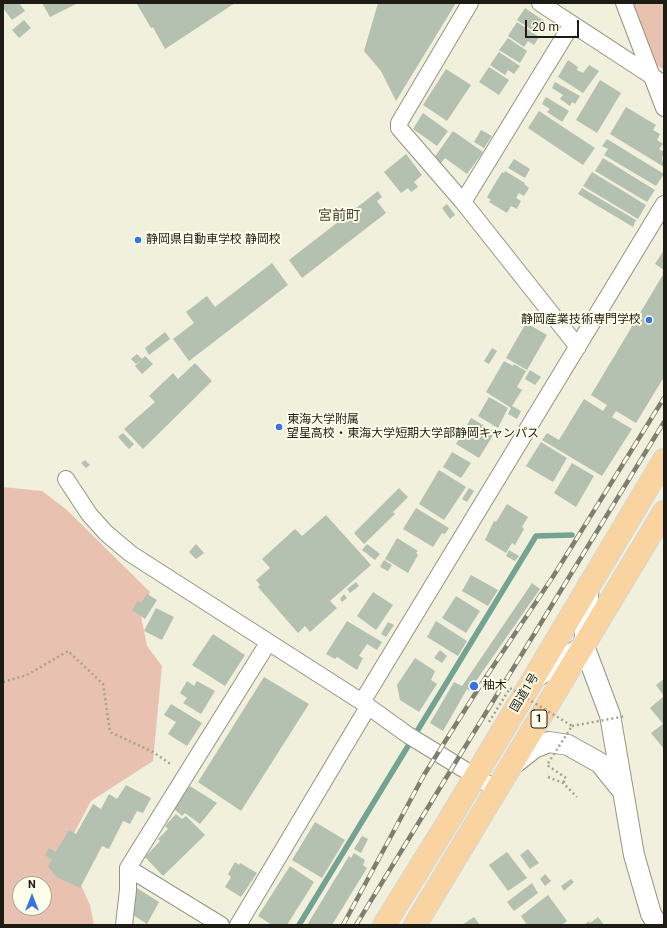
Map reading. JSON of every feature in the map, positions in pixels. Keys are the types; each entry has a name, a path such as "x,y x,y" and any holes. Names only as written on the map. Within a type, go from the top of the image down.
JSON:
{"highway":[{"name":"国道1号","path":"384,925 448,822 474,776 534,679 664,460"},
{"name":"1","path":"415,925 664,512"}],"street":[{"path":"470,3 399,123 399,128 463,202 578,347"},
{"path":"540,3 664,84"},
{"path":"624,3 650,75 664,108"},
{"path":"463,202 572,24"},
{"path":"238,925 365,705 664,204"},
{"path":"66,479 89,514 101,528 131,554 365,705 408,735 496,790"},
{"path":"589,584 584,646 610,715 622,791 640,880 651,914 658,925"},
{"path":"124,925 128,890 128,868 268,643"},
{"path":"534,679 584,646"},
{"path":"508,769 534,748 549,742 568,745 600,763 622,791"},
{"path":"128,868 221,925"}],"path":[{"path":"3,682 27,675 68,651 103,684 110,732 153,752 186,774"},
{"path":"490,722 510,688 572,726 626,716"},
{"path":"563,783 566,778 547,765 572,726"},
{"path":"548,777 563,783 577,797"}],"shaded area":[{"path":"632,3 664,3 664,70 654,63"},
{"path":"3,487 42,491 67,510 150,592 141,616 147,646 162,666 153,761 91,801 65,850 90,905 94,925 3,925"}],"building":[{"path":"3,3 19,3 25,11 12,20 3,8"},
{"path":"42,3 78,3 50,17"},
{"path":"235,3 165,49 153,27 151,28 137,4"},
{"path":"378,3 456,3 396,101 381,71 364,51"},
{"path":"525,8 544,21 536,33 517,20"},
{"path":"24,20 31,28 19,38 12,30"},
{"path":"517,22 539,37 534,45 528,41 524,47 508,36"},
{"path":"508,38 527,51 520,63 499,50"},
{"path":"499,52 520,66 514,74 508,70 505,75 490,65"},
{"path":"568,60 578,67 577,70 583,73 589,65 599,71 583,93 558,77"},
{"path":"489,67 509,80 499,95 479,82"},
{"path":"446,69 471,85 447,121 423,105"},
{"path":"600,80 621,93 597,133 576,120"},
{"path":"555,82 580,96 575,104 572,102 570,106 560,99 563,95 552,88"},
{"path":"546,97 569,111 562,122 547,112 550,109 542,104"},
{"path":"626,107 656,125 653,130 660,134 657,140 663,144 659,149 664,152 662,158 664,167 610,134"},
{"path":"539,111 595,148 583,165 528,128"},
{"path":"423,113 448,131 437,146 413,129"},
{"path":"481,130 492,136 484,148 474,142"},
{"path":"453,131 483,152 467,174 445,158 441,163 434,158"},
{"path":"607,139 664,174 656,186 604,155 608,149 602,146"},
{"path":"406,154 422,175 414,182 418,187 411,192 408,188 401,193 384,172"},
{"path":"603,158 655,190 647,202 595,171"},
{"path":"514,159 530,169 525,178 508,168"},
{"path":"505,171 525,183 524,184 529,188 524,196 519,193 516,198 521,201 517,209 511,206 507,213 489,202 491,200 487,197 502,172 504,173"},
{"path":"592,172 646,205 638,219 583,186"},
{"path":"582,188 636,220 633,227 578,194"},
{"path":"378,191 382,197 377,201 386,213 302,278 289,260"},
{"path":"447,204 455,215 450,219 442,208"},
{"path":"664,250 664,270 655,264"},
{"path":"272,263 288,285 189,361 173,339 194,323 186,312 207,296 215,307"},
{"path":"664,273 664,377 636,423 616,411 612,417 632,429 602,476 542,440 547,433 559,440 584,399 603,411 607,405 591,395"},
{"path":"526,323 547,335 527,370 506,358"},
{"path":"165,332 170,339 149,355 145,348"},
{"path":"492,348 497,351 489,364 484,361"},
{"path":"137,354 142,359 136,364 131,359"},
{"path":"145,356 153,364 142,374 135,366"},
{"path":"504,361 513,366 514,364 526,371 517,387 522,390 512,406 521,411 517,419 508,414 511,408 486,392"},
{"path":"195,363 212,381 143,449 124,429 155,402 149,396 173,373 178,379"},
{"path":"530,370 541,377 535,385 525,379"},
{"path":"489,397 508,408 498,428 478,416"},
{"path":"471,418 495,432 479,458 456,444"},
{"path":"123,433 134,444 129,449 118,437"},
{"path":"541,442 567,458 553,482 526,466"},
{"path":"452,452 471,463 461,478 443,467"},
{"path":"85,460 90,465 86,468 81,463"},
{"path":"572,463 594,476 576,507 554,493"},
{"path":"439,470 466,487 444,520 419,504"},
{"path":"399,488 408,497 393,512 395,514 364,544 354,533"},
{"path":"469,488 474,491 467,502 462,499"},
{"path":"507,504 528,517 522,527 524,529 515,545 512,543 506,553 485,540 494,521 496,522"},
{"path":"416,508 449,528 445,534 442,533 433,547 403,529"},
{"path":"326,515 371,565 330,601 337,608 310,632 305,626 298,633 258,587 260,585 256,580 270,568 262,559 295,529 302,536"},
{"path":"397,538 418,551 416,553 418,555 408,573 385,559"},
{"path":"196,544 204,553 196,559 189,552"},
{"path":"367,544 380,554 375,560 362,550"},
{"path":"509,550 519,556 515,561 506,556"},
{"path":"384,560 392,565 388,571 380,567"},
{"path":"471,575 498,590 488,606 462,591"},
{"path":"356,582 359,586 350,593 347,589"},
{"path":"532,583 540,589 469,691 467,689 443,731 430,723 454,682 462,686"},
{"path":"373,592 393,605 376,630 357,616"},
{"path":"147,594 157,600 145,619 132,610 138,601 141,603"},
{"path":"344,594 347,598 342,602 340,599"},
{"path":"456,596 480,611 466,633 442,618"},
{"path":"156,608 174,617 162,640 144,631"},
{"path":"347,621 382,642 377,650 367,644 359,656 363,658 357,670 337,657 335,659 326,654"},
{"path":"436,621 467,641 458,656 427,637"},
{"path":"388,622 394,625 386,637 381,634"},
{"path":"213,634 245,655 225,686 192,665"},
{"path":"440,650 447,656 442,663 434,658"},
{"path":"415,658 435,671 431,680 437,684 419,712 400,700 397,685"},
{"path":"264,677 309,704 241,811 198,782"},
{"path":"664,679 664,696 656,685"},
{"path":"187,681 194,686 197,681 215,691 201,714 183,703 187,698 180,693"},
{"path":"664,696 664,749 651,733 663,724 650,708"},
{"path":"171,704 202,723 187,746 168,734 176,722 164,715"},
{"path":"126,785 151,798 143,813 137,811 130,824 123,821 109,849 102,846 80,888 56,877 48,866 52,860 45,855 49,848 56,852 69,830 76,834 93,804 101,809 109,794 117,799"},
{"path":"190,786 217,803 200,824 185,813 182,816 173,808"},
{"path":"176,814 182,819 186,816 205,835 163,876 145,857 160,841 158,839 168,829 165,826"},
{"path":"315,822 345,840 322,878 292,860"},
{"path":"362,836 368,839 361,853 354,849"},
{"path":"528,849 539,863 530,869 520,855"},
{"path":"507,852 527,878 508,891 489,865"},
{"path":"354,853 365,860 363,865 367,868 332,925 307,925 349,856 351,858"},
{"path":"235,862 239,865 240,863 257,873 241,897 225,887 231,877 228,874"},
{"path":"290,866 314,882 287,925 272,925 258,916"},
{"path":"545,874 551,881 545,886 540,879"},
{"path":"571,879 574,882 564,891 561,886"},
{"path":"532,883 538,893 514,911 507,902"},
{"path":"137,888 159,902 147,924 133,915 135,891"},
{"path":"548,895 567,921 562,925 527,925 521,916"},
{"path":"474,917 480,925 462,925"},
{"path":"598,917 604,925 584,925 589,921 590,923"}],"waterway":[{"path":"299,925 536,536 572,535"}],"railway":[{"path":"343,925 424,775 480,686 554,575 664,398"},
{"path":"356,925 664,422"}],"place":[{"name":"静岡県自動車学校 静岡校","path":"138,240"},
{"name":"静岡産業技術専門学校","path":"649,320"},
{"name":"東海大学附属 望星高校・東海大学短期大学部静岡キャンパス","path":"279,427"},
{"name":"柚木","path":"474,686"}],"district":[{"name":"宮前町","path":"339,216"}]}
